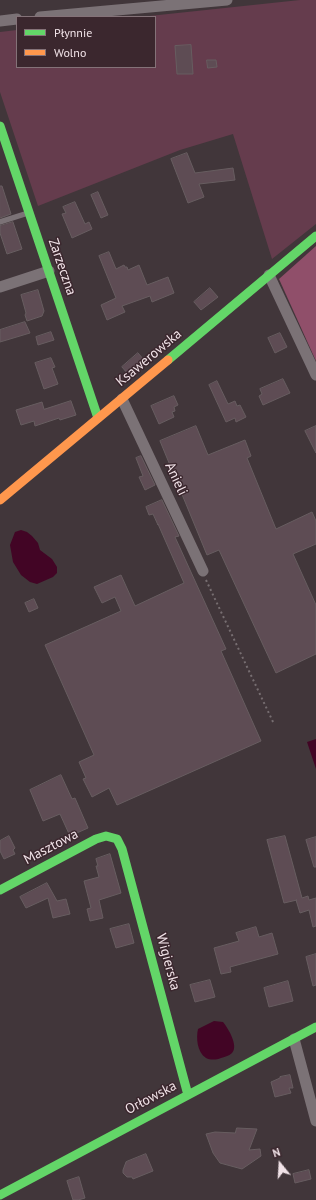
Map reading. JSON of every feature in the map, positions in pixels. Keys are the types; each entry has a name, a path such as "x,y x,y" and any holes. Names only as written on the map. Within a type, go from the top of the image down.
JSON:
{"street":[{"path":"51,16 227,0"},
{"path":"0,21 16,19"},
{"name":"Zarzeczna","path":"0,126 98,418"},
{"name":"Ksawerowska","path":"0,500 316,236"},
{"path":"0,287 49,271"},
{"path":"269,275 316,375"},
{"name":"Anieli","path":"122,399 203,572"},
{"name":"Masztowa","path":"0,890 96,839 106,836 117,839"},
{"name":"Wigierska","path":"117,839 122,849 188,1095"},
{"name":"Orłowska","path":"0,1195 316,1027"},
{"path":"294,1039 316,1121"}],"lane":[{"path":"0,222 29,212"}],"path":[{"path":"203,572 274,724"}],"shaded area":[{"path":"300,0 316,0 316,224 272,259 233,134 180,150 38,206 0,92 0,32 16,30 16,68 156,68 156,16 149,16"},
{"path":"316,246 316,361 279,279"},
{"path":"21,530 32,536 38,543 40,550 52,559 57,567 57,573 53,577 37,584 30,582 21,575 13,562 10,545 15,532"},
{"path":"316,739 316,769 307,742"},
{"path":"214,1021 223,1022 234,1042 234,1050 229,1055 213,1060 206,1058 199,1049 197,1036 198,1029"}],"building":[{"path":"191,45 193,74 177,74 175,46"},
{"path":"207,60 216,60 217,67 208,68"},
{"path":"187,153 195,173 233,168 235,180 199,184 204,197 188,203 171,159"},
{"path":"0,186 2,186 11,214 0,218"},
{"path":"98,192 108,215 101,218 91,195"},
{"path":"75,202 85,224 89,222 92,229 72,238 62,214 66,213 63,207"},
{"path":"13,222 22,249 7,254 0,233 0,226"},
{"path":"109,252 116,269 124,265 128,270 139,265 147,285 168,277 174,293 152,302 150,296 122,306 125,312 107,320 101,305 116,298 99,256"},
{"path":"210,288 218,297 201,310 194,302"},
{"path":"38,290 44,311 42,316 27,321 21,295"},
{"path":"25,322 30,333 0,342 0,330"},
{"path":"51,332 54,340 38,345 36,337"},
{"path":"280,333 287,347 275,353 268,338"},
{"path":"138,353 144,360 127,373 122,367"},
{"path":"51,358 55,367 52,368 58,384 44,389 35,363"},
{"path":"283,379 290,393 263,405 259,396 262,394 260,389"},
{"path":"217,381 228,404 235,401 237,406 240,405 246,417 236,422 235,418 226,422 209,385"},
{"path":"174,396 178,405 174,407 175,411 172,412 174,417 159,424 151,406"},
{"path":"71,401 76,415 60,420 59,418 35,426 34,421 21,425 16,410 42,402 44,409"},
{"path":"196,426 208,455 245,440 251,456 247,458 276,529 312,512 316,521 316,544 293,554 316,605 316,654 276,673 219,550 207,555 160,441"},
{"path":"316,426 316,453 305,431"},
{"path":"141,456 155,485 145,490 139,477 143,476 136,458"},
{"path":"162,500 179,536 175,537 226,649 221,651 261,741 117,805 109,788 92,797 83,779 86,778 79,762 94,755 45,645 121,611 115,597 102,603 94,587 121,575 135,606 184,583 153,514 149,515 146,507"},
{"path":"34,599 38,608 29,612 25,603"},
{"path":"61,775 72,799 75,798 88,828 70,836 60,814 43,821 30,790"},
{"path":"9,836 15,848 13,850 15,854 4,859 0,851 0,841"},
{"path":"285,836 302,898 308,896 309,900 316,898 316,926 313,927 309,910 300,913 296,900 284,903 267,840"},
{"path":"316,837 316,867 314,867 306,840"},
{"path":"110,854 121,893 99,900 103,918 90,921 87,909 91,908 84,881 99,877 96,859"},
{"path":"47,883 57,901 66,899 70,914 53,918 48,898 26,908 20,897"},
{"path":"129,924 134,943 116,948 110,929"},
{"path":"256,927 259,937 272,933 278,954 230,967 231,972 221,974 214,948 239,941 236,933"},
{"path":"316,954 316,985 313,986 306,957"},
{"path":"210,980 215,997 195,1002 190,985"},
{"path":"288,981 293,1001 269,1007 264,988"},
{"path":"290,1075 293,1088 289,1088 291,1093 275,1097 271,1082 280,1077"},
{"path":"237,1128 257,1129 249,1150 260,1149 261,1156 242,1169 220,1163 213,1153 206,1134 215,1132 235,1133"},
{"path":"146,1154 153,1171 133,1179 132,1177 127,1177 123,1173 126,1162"},
{"path":"309,1170 311,1179 295,1183 293,1174"},
{"path":"79,1177 85,1198 73,1200 67,1181"}],"traffic: fast":[{"path":"0,126 98,418"},
{"path":"168,360 316,236"},
{"path":"0,890 96,839 106,836 117,839 122,849 188,1095"},
{"path":"0,1195 316,1027"}],"traffic: slow":[{"path":"0,500 168,360"}]}
